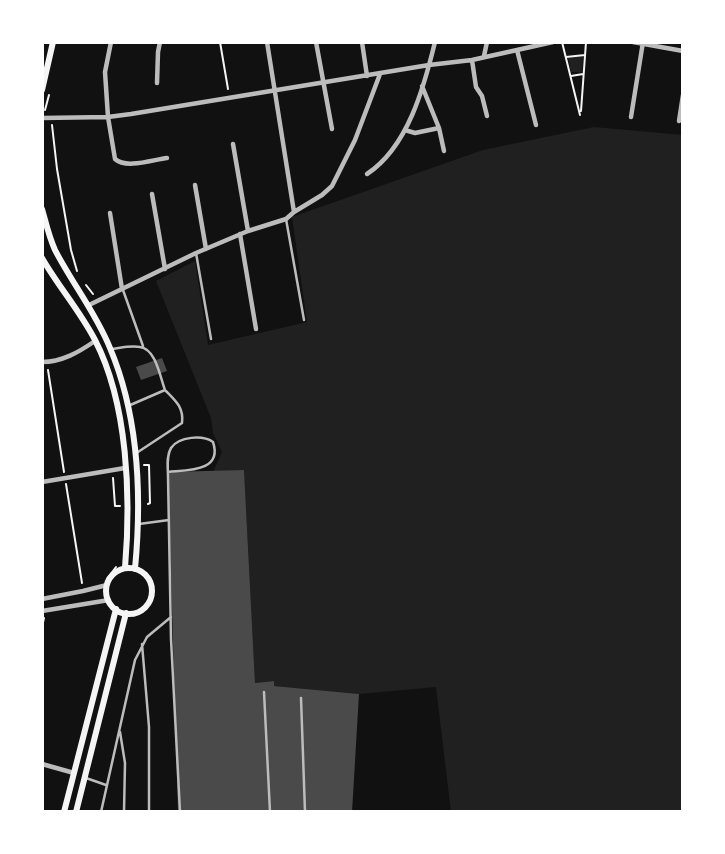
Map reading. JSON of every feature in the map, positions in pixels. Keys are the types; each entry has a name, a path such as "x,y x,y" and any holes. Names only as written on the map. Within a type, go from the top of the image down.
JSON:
{"main road":[{"path":"42,90 53,42"},
{"path":"42,209 55,248 111,349 128,406 138,471 139,524 135,569"},
{"path":"42,258 95,341 114,392 128,505 125,568"},
{"path":"135,569 147,577 152,590 151,597 143,609 126,613 116,609 109,600 105,585 118,570 135,569"},
{"path":"64,812 116,609"},
{"path":"76,812 126,613"}],"street":[{"path":"111,42 105,72 108,117 115,159 125,165 167,158"},
{"path":"157,83 160,42"},
{"path":"267,42 294,212"},
{"path":"316,42 332,129"},
{"path":"362,42 367,76"},
{"path":"367,174 405,130 435,42"},
{"path":"484,56 487,42"},
{"path":"42,118 108,117 472,60 554,42"},
{"path":"633,42 683,51"},
{"path":"631,117 642,43"},
{"path":"517,50 536,125"},
{"path":"472,60 477,87 487,116"},
{"path":"89,305 240,234 286,219 332,186 355,140 380,74"},
{"path":"422,86 439,128 444,151"},
{"path":"679,121 683,95"},
{"path":"405,130 415,133 439,128"},
{"path":"233,144 248,231"},
{"path":"195,185 206,250"},
{"path":"152,194 164,269"},
{"path":"110,213 122,289"},
{"path":"240,234 256,329"},
{"path":"42,362 60,360 76,354 95,341"},
{"path":"42,482 125,468"},
{"path":"42,598 105,585"},
{"path":"42,611 109,600"},
{"path":"42,764 74,773"}],"lane":[{"path":"286,219 304,320"},
{"path":"197,253 211,338"},
{"path":"122,289 143,346 153,356 165,390 180,404 183,416 183,423 135,453"},
{"path":"111,349 143,346"},
{"path":"128,406 165,390"},
{"path":"168,472 205,467 214,457 213,442 200,436 175,444 169,452 168,472 171,617 180,812"},
{"path":"139,524 169,520"},
{"path":"101,812 135,660 147,637 171,617"},
{"path":"142,644 149,727 149,812"},
{"path":"264,692 270,812"},
{"path":"301,698 304,812"},
{"path":"120,730 125,763 124,812"},
{"path":"85,778 106,785"}],"path":[{"path":"220,42 229,98"},
{"path":"562,42 580,115 586,42"},
{"path":"566,57 586,55"},
{"path":"570,76 584,74"},
{"path":"51,118 59,182 71,250 79,278"},
{"path":"86,285 99,300"},
{"path":"139,504 150,503 149,465 144,466"},
{"path":"118,474 113,475 115,506 128,505"},
{"path":"105,585 115,568"}],"shaded area":[{"path":"583,56 582,72 571,72 568,58"},
{"path":"594,127 683,135 683,812 451,812 436,687 359,694 274,686 273,681 255,683 244,470 213,472 222,452 156,281 195,261 208,345 307,322 292,217 483,150"}],"building":[{"path":"162,358 167,371 141,380 136,367"},
{"path":"244,470 255,683 274,681 274,686 359,694 352,812 178,812 168,472"}]}
